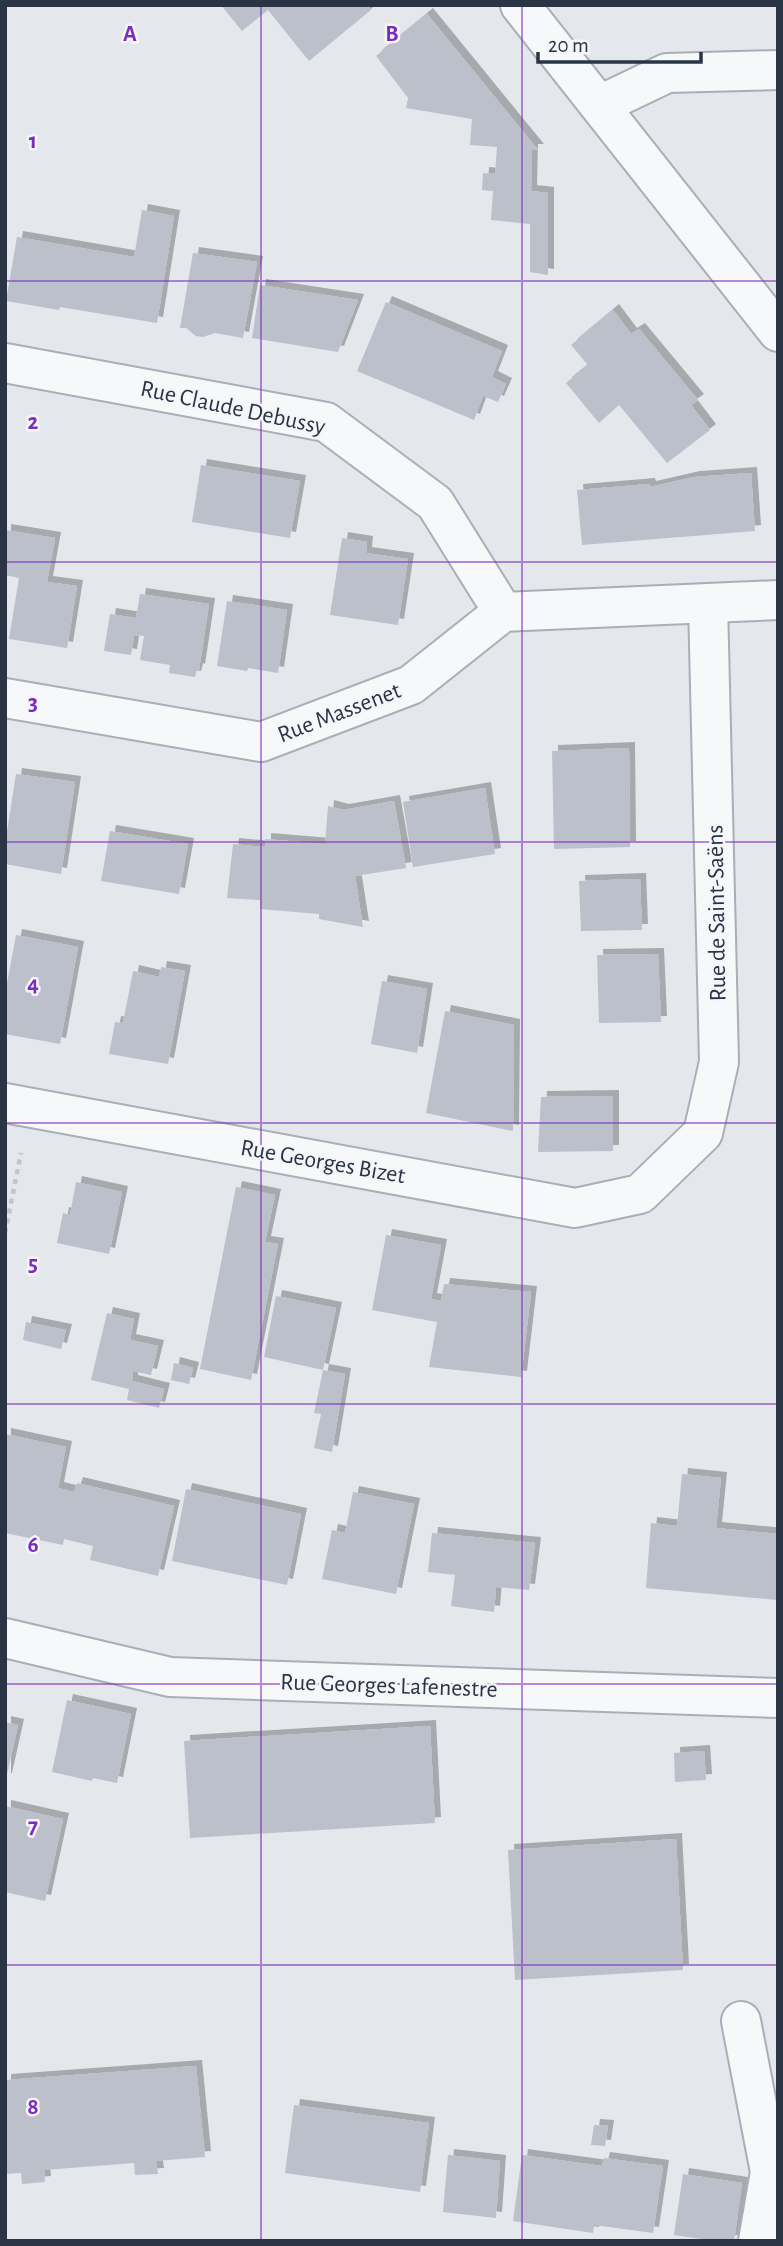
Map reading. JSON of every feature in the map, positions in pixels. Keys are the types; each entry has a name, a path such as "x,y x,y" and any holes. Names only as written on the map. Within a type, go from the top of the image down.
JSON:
{"street":[{"path":"520,5 778,332"},
{"path":"600,105 667,73 778,70"},
{"name":"Rue Claude Debussy","path":"5,363 326,422 435,503 503,612"},
{"path":"503,612 778,600"},
{"name":"Rue de Saint-Saëns","path":"640,1194 703,1133 719,1062 708,603"},
{"name":"Rue Massenet","path":"5,698 261,741 411,685 503,612"},
{"name":"Rue Georges Bizet","path":"17,1105 575,1208 640,1194"},
{"name":"Rue Georges Lafenestre","path":"5,1638 170,1677 778,1698"},
{"path":"741,2021 770,2172 758,2241"}],"path":[{"path":"5,1233 17,1105"}],"building":[{"path":"221,5 367,5 371,10 309,61 268,10 242,31"},
{"path":"427,14 538,150 532,150 531,191 548,193 548,275 530,272 530,224 491,220 493,191 482,190 483,173 495,174 497,147 470,145 472,119 406,108 408,98 376,56"},
{"path":"142,210 174,216 157,323 6,301 17,237 134,257"},
{"path":"193,253 257,262 243,338 215,333 196,336 186,328 180,328"},
{"path":"260,285 358,300 338,352 252,338"},
{"path":"386,302 502,351 492,377 506,384 498,402 483,396 474,420 357,371"},
{"path":"613,310 631,334 639,329 698,400 691,405 710,430 667,463 619,405 599,423 566,383 588,365 571,345"},
{"path":"201,465 300,481 290,538 192,522"},
{"path":"751,473 755,531 582,545 577,490 649,484 650,487 694,477"},
{"path":"5,530 55,538 47,582 77,586 67,648 9,639 19,578 5,575"},
{"path":"342,538 367,542 366,553 408,559 398,625 330,615"},
{"path":"140,594 209,604 199,670 197,669 195,677 169,673 170,665 140,660 144,636 134,635 131,655 104,651 110,614 136,618"},
{"path":"227,601 287,610 278,673 217,666"},
{"path":"629,748 630,847 554,849 552,751"},
{"path":"16,774 75,782 61,874 5,864 5,844"},
{"path":"485,788 495,854 413,867 403,802"},
{"path":"394,801 406,868 355,876 363,927 319,919 319,914 260,909 260,900 227,898 233,844 265,847 265,839 325,844 328,806 343,810"},
{"path":"110,831 188,844 179,894 101,881"},
{"path":"640,879 642,930 581,931 579,881"},
{"path":"16,935 78,947 60,1044 5,1034 5,994"},
{"path":"658,954 661,1022 599,1023 597,955"},
{"path":"161,967 185,971 168,1064 109,1054 115,1022 123,1023 133,971 159,977"},
{"path":"382,981 427,989 417,1053 371,1044"},
{"path":"445,1011 514,1025 513,1131 426,1113"},
{"path":"613,1096 613,1151 538,1152 541,1097"},
{"path":"76,1182 122,1192 109,1254 57,1243 63,1213 70,1215"},
{"path":"236,1187 275,1195 265,1242 278,1244 251,1380 200,1369"},
{"path":"386,1235 441,1245 431,1299 441,1301 444,1284 531,1292 521,1377 429,1367 437,1322 372,1310"},
{"path":"276,1296 336,1308 323,1370 264,1357"},
{"path":"107,1313 134,1319 130,1340 158,1346 151,1375 133,1371 132,1381 164,1389 159,1408 127,1400 129,1389 91,1380"},
{"path":"26,1322 66,1330 61,1349 23,1340"},
{"path":"174,1363 193,1368 189,1384 171,1380"},
{"path":"323,1370 345,1374 332,1452 314,1448 321,1414 314,1413"},
{"path":"5,1434 66,1447 58,1488 74,1492 77,1483 174,1506 158,1576 90,1560 93,1546 64,1539 63,1545 5,1533"},
{"path":"682,1474 721,1478 716,1528 778,1534 778,1600 646,1588 651,1523 677,1526"},
{"path":"186,1489 301,1514 287,1585 172,1561"},
{"path":"353,1492 414,1504 396,1594 322,1579 332,1530 345,1533"},
{"path":"432,1533 535,1543 529,1590 496,1587 494,1612 451,1606 455,1575 428,1572"},
{"path":"67,1700 131,1714 117,1783 93,1778 92,1781 52,1772"},
{"path":"5,1722 18,1725 6,1779 5,1779"},
{"path":"430,1726 435,1823 190,1838 184,1741"},
{"path":"704,1751 706,1780 675,1782 674,1753"},
{"path":"5,1806 63,1819 45,1901 5,1892"},
{"path":"676,1839 683,1970 515,1980 508,1850"},
{"path":"196,2066 205,2157 156,2161 158,2174 135,2175 134,2163 44,2170 45,2182 22,2184 21,2173 5,2174 5,2080"},
{"path":"294,2105 429,2123 420,2192 285,2173"},
{"path":"594,2125 608,2126 605,2146 591,2145"},
{"path":"448,2155 500,2161 496,2218 443,2212"},
{"path":"522,2155 602,2166 604,2158 663,2166 653,2233 594,2225 593,2233 513,2221"},
{"path":"683,2174 742,2183 734,2241 674,2235"}]}
